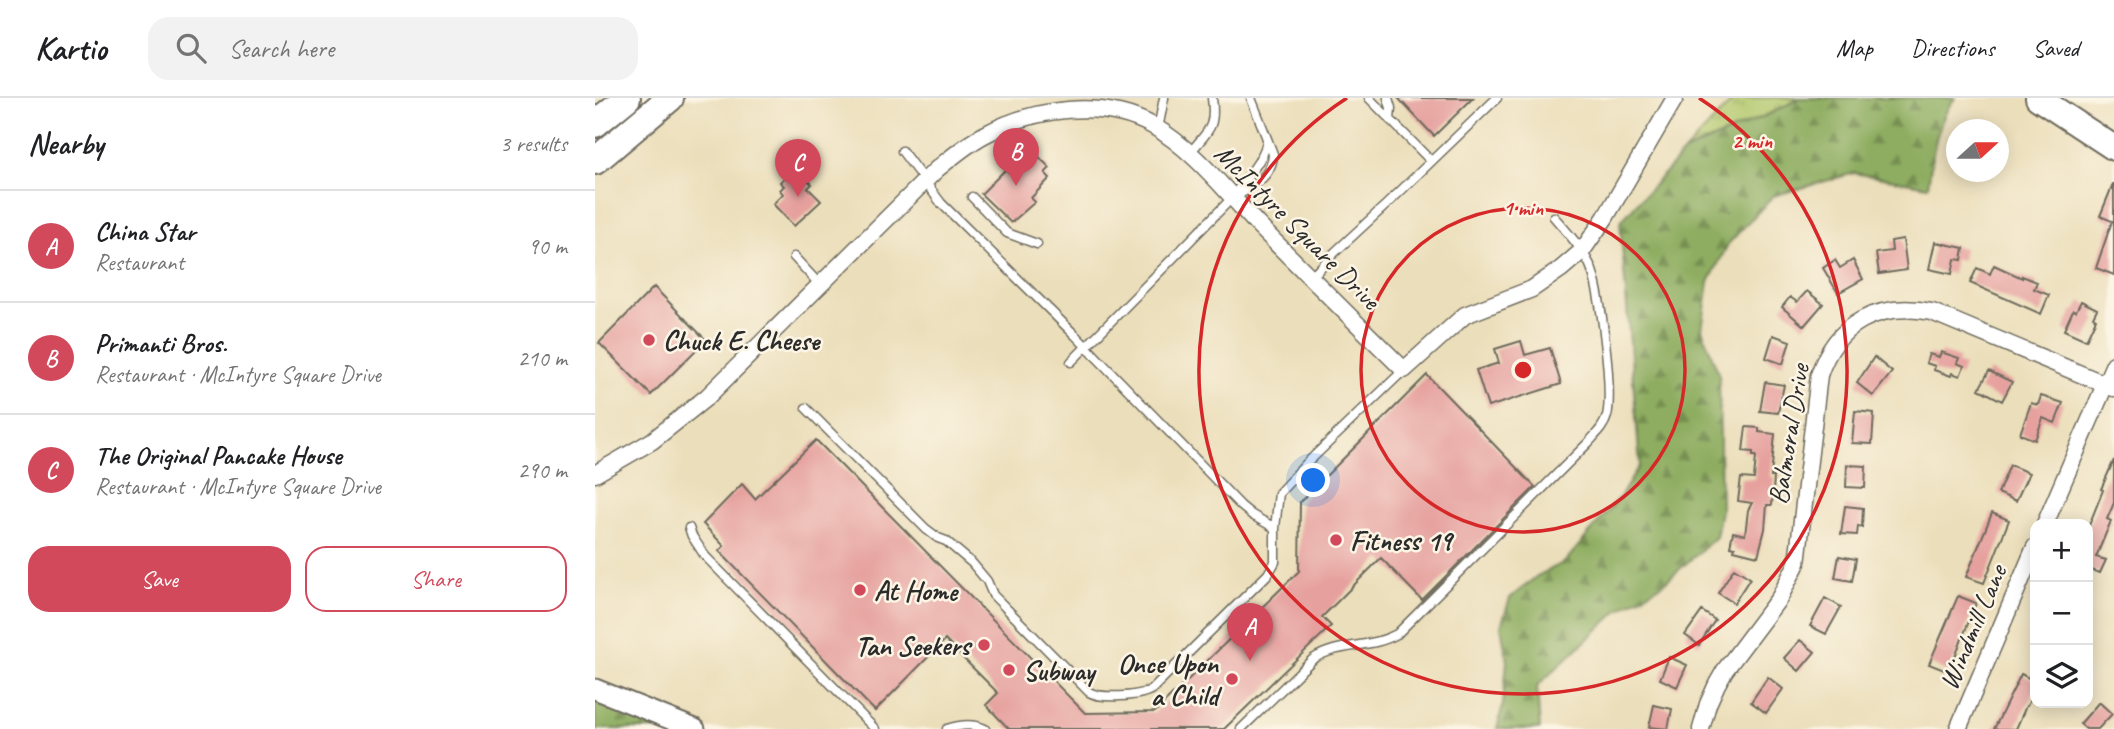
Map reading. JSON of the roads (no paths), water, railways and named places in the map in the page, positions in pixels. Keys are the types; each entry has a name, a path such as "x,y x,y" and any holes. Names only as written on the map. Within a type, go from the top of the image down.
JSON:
{"highway":[{"path":"595,124 627,98"},
{"path":"595,161 670,98"}],"main road":[{"path":"2038,98 2114,148"}],"street":[{"path":"1404,370 1465,314 1532,289 1582,251 1605,218 1675,98"},
{"name":"McIntyre Square Drive","path":"595,474 652,442 679,421 738,368 925,181 960,150 998,128 1081,104 1127,115 1158,129 1190,153 1404,370"},
{"name":"Balmoral Drive","path":"1701,729 1708,704 1721,677 1780,597 1797,563 1819,375 1827,354 1847,329 1867,317 1888,310 1932,312 2110,386"},
{"path":"2047,519 2110,386 2114,364"},
{"name":"Windmill Lane","path":"1958,729 2030,559"},
{"path":"595,689 695,729"}],"lane":[{"path":"1158,129 1164,98"},
{"path":"1190,153 1215,118 1212,98"},
{"path":"1232,198 1254,187 1270,167 1273,154 1251,98"},
{"path":"1369,98 1431,161"},
{"path":"1388,98 1390,120"},
{"path":"1311,278 1497,98"},
{"path":"1071,362 1232,198 1262,157 1267,140"},
{"path":"902,152 941,203 1241,506 1275,528"},
{"path":"972,197 1007,233 1037,244"},
{"path":"1241,729 1322,653 1331,649 1380,642 1397,634 1604,424 1609,398 1595,280 1582,251 1554,218"},
{"path":"794,257 821,286"},
{"path":"806,408 926,529 946,541 972,563 987,581 993,595 1093,695 1135,695 1147,693 1152,689 1268,574 1275,562 1277,498 1283,488 1404,370"},
{"path":"689,528 705,556 875,729"},
{"path":"947,729 962,725 985,729"}],"place":[{"name":"Primanti Bros.","path":"1016,186"},
{"name":"The Original Pancake House","path":"798,197"},
{"name":"Chuck E. Cheese","path":"649,340"},
{"name":"Fitness 19","path":"1336,540"},
{"name":"At Home","path":"860,590"},
{"name":"Tan Seekers","path":"984,645"},
{"name":"China Star","path":"1250,661"},
{"name":"Subway","path":"1009,670"},
{"name":"Once Upon a Child","path":"1232,679"}]}
